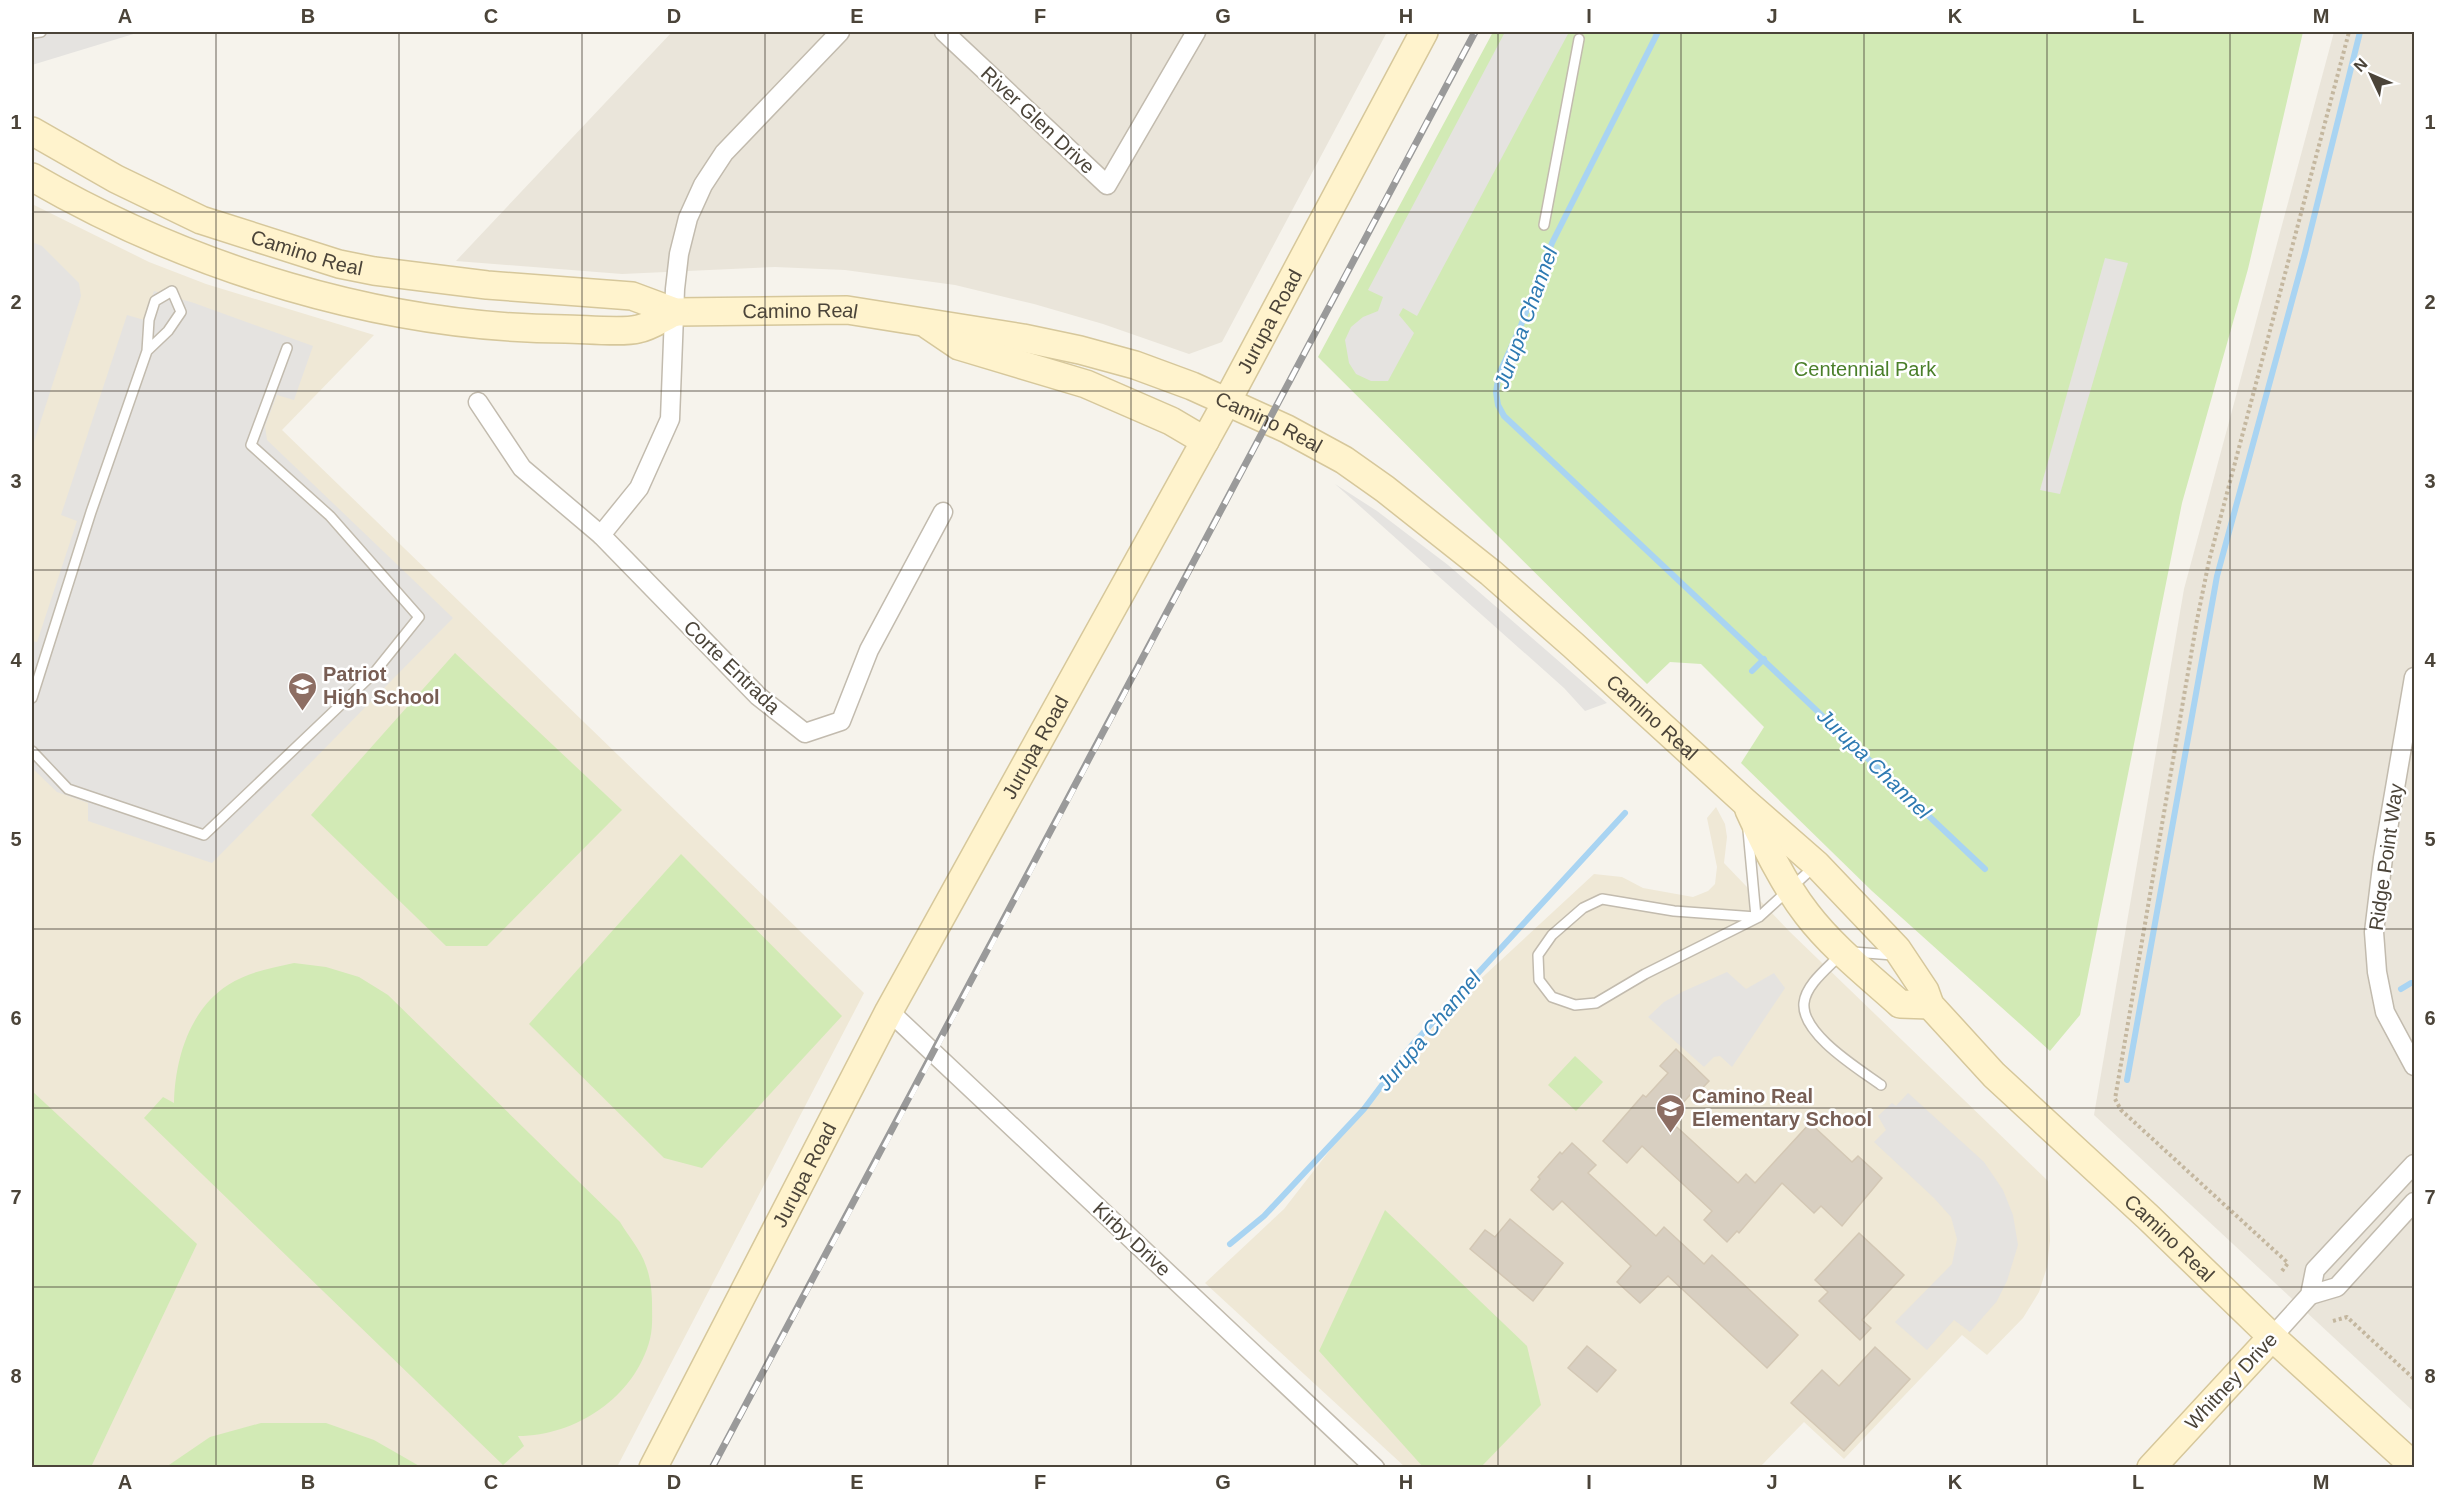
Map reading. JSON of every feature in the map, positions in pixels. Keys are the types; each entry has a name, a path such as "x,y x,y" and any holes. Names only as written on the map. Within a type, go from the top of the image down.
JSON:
{"main road":[{"name":"Jurupa Road","path":"653,1467 889,1011 1226,403 1424,32"},
{"name":"Camino Real","path":"32,131 88,164 201,220 339,264 374,271 487,285 632,296 675,312 847,310 922,321 1080,350 1135,365 1296,434 1344,460 1385,489 1491,573 1817,865 1901,955 1925,992 1930,1005 1994,1076 2148,1217 2272,1337 2415,1466"},
{"path":"32,149 64,167 88,164"},
{"name":"Camino Real","path":"32,177 64,196 140,232 188,251 265,279 364,306 424,317 532,329 638,330 675,312"},
{"path":"922,321 959,346 1086,384 1153,413 1205,441"},
{"name":"Camino Real","path":"1746,803 1768,850 1806,914 1843,952 1900,1004 1930,1005"},
{"name":"Whitney Drive","path":"2157,1466 2272,1337"}],"street":[{"path":"601,535 639,488 670,419 675,289 679,254 688,218 703,185 724,153 840,32"},
{"name":"River Glen Drive","path":"944,32 1107,185 1196,32"},
{"name":"Corte Entrada","path":"478,402 522,468 601,535 758,696 805,733 841,721 868,650 943,512"},
{"name":"Ridge Point Way","path":"2415,677 2385,846 2374,932 2377,972 2385,1012 2415,1066"},
{"name":"Kirby Drive","path":"889,1011 1375,1467"},
{"name":"Whitney Drive","path":"2272,1337 2310,1295 2315,1270 2415,1164"},
{"name":"Whitney Drive","path":"2310,1295 2337,1287 2415,1202"},
{"path":"2351,1230 2372,1250"}],"lane":[{"path":"32,33 41,32"},
{"path":"1544,225 1579,39"},
{"path":"32,698 93,504 147,351 149,320 155,301 172,291 181,312 168,331 147,351"},
{"path":"32,751 68,789 204,835 374,673 419,617 330,516 251,445 287,348"},
{"path":"1746,803 1756,917"},
{"path":"1756,917 1674,911 1602,898 1583,908 1552,935 1538,955 1539,980 1552,997 1575,1005 1596,1003 1645,974 1756,917 1817,865"},
{"path":"1881,1085 1844,1059 1810,1027 1804,1003 1813,984 1843,952 1901,955"}],"path":[{"path":"2282,1271 2288,1263 2121,1110 2115,1099 2197,620 2210,561 2349,32"},
{"path":"2332,1321 2347,1317 2415,1379"}],"shaded area":[{"path":"32,32 140,32 32,65"},
{"path":"672,32 1387,32 1222,342 1189,354 1103,324 1034,304 955,285 845,270 775,267 622,274 456,261"},
{"path":"1505,32 1569,32 1417,316 1403,308 1399,315 1414,333 1388,381 1371,381 1356,374 1349,363 1345,340 1351,327 1363,317 1378,311 1383,297 1368,290"},
{"path":"2334,32 2414,32 2414,1412 2094,1115 2184,589"},
{"name":"Patriot High School","path":"32,204 149,262 206,284 374,335 282,430 864,993 617,1467 32,1467"},
{"path":"32,242 42,246 79,283 81,296 32,448"},
{"path":"2105,258 2128,263 2060,494 2040,490"},
{"path":"154,291 313,346 294,400 277,395 265,426 267,440 453,618 212,863 88,821 88,803 57,792 32,768 32,641 37,642 77,521 61,515 127,315 144,320"},
{"path":"1335,484 1377,511 1448,565 1607,703 1585,711 1564,688"},
{"name":"Camino Real Elementary School","path":"1716,807 1725,824 1727,837 1724,863 1790,932 2048,1181 2050,1240 2047,1267 2039,1292 2023,1318 1987,1355 1962,1335 1844,1459 1804,1422 1760,1467 1405,1467 1205,1283 1284,1209 1379,1087 1460,998 1594,874 1622,877 1643,888 1693,897 1708,891 1715,884 1717,867 1707,818"},
{"path":"1727,972 1746,989 1774,973 1785,988 1732,1067 1720,1056 1714,1057 1704,1067 1648,1017 1664,1002"},
{"path":"1908,1093 1984,1162 2003,1190 2013,1215 2018,1245 2007,1281 1997,1301 1970,1332 1954,1320 1927,1350 1895,1322 1952,1264 1957,1239 1951,1217 1874,1142 1886,1130 1878,1116 1892,1103 1896,1106"}],"green space":[{"name":"Centennial Park","path":"1493,32 2303,32 2248,269 2182,503 2080,1015 2050,1051 1872,891 1741,763 1764,727 1701,664 1670,662 1647,684 1318,357"},
{"path":"455,653 622,810 487,946 446,946 311,815"},
{"path":"681,854 842,1016 702,1168 664,1158 529,1024"},
{"path":"294,963 326,967 359,977 388,995 620,1222 644,1260 651,1288 652,1330 642,1360 631,1379 617,1395 581,1421 540,1434 518,1436 524,1446 503,1465 144,1118 163,1097 174,1103 177,1070 187,1037 203,1008 215,995 244,977"},
{"path":"1575,1056 1603,1082 1576,1111 1548,1085"},
{"path":"32,1091 197,1244 91,1467 32,1467"},
{"path":"1385,1210 1527,1346 1541,1405 1481,1467 1423,1467 1319,1351"},
{"path":"261,1423 326,1423 374,1440 421,1467 166,1467 210,1437"}],"building":[{"path":"1676,1049 1709,1081 1693,1098 1690,1095 1668,1119 1738,1183 1746,1174 1755,1183 1810,1123 1852,1162 1858,1156 1882,1178 1842,1226 1821,1206 1814,1213 1782,1183 1739,1233 1737,1231 1727,1242 1704,1220 1712,1211 1642,1146 1627,1163 1603,1141 1643,1095 1646,1097 1668,1073 1660,1066"},
{"path":"1572,1143 1596,1165 1588,1173 1656,1236 1664,1227 1704,1264 1712,1255 1798,1335 1767,1368 1668,1276 1640,1303 1617,1282 1631,1266 1562,1201 1553,1210 1531,1190 1540,1179 1538,1177 1560,1152 1562,1154"},
{"path":"1510,1219 1563,1263 1533,1301 1470,1249 1485,1230 1495,1237"},
{"path":"1859,1233 1904,1275 1862,1320 1871,1328 1860,1340 1819,1301 1828,1292 1815,1280"},
{"path":"1587,1346 1616,1370 1597,1392 1568,1368"},
{"path":"1875,1347 1910,1379 1844,1451 1791,1403 1822,1370 1839,1386"}],"waterway":[{"name":"Jurupa Channel","path":"1658,32 1552,243 1520,328 1499,374 1496,392 1498,405 1504,416 1985,869"},
{"path":"2127,1080 2217,576 2305,253 2360,32"},
{"name":"Jurupa Channel","path":"1752,671 1764,659"},
{"name":"Jurupa Channel","path":"1230,1244 1264,1216 1364,1109 1412,1045 1625,813"},
{"path":"2401,989 2414,983"}],"railway":[{"path":"712,1468 1475,32"}],"place":[{"name":"Patriot High School","path":"302,712"},
{"name":"Camino Real Elementary School","path":"1671,1134"}]}
